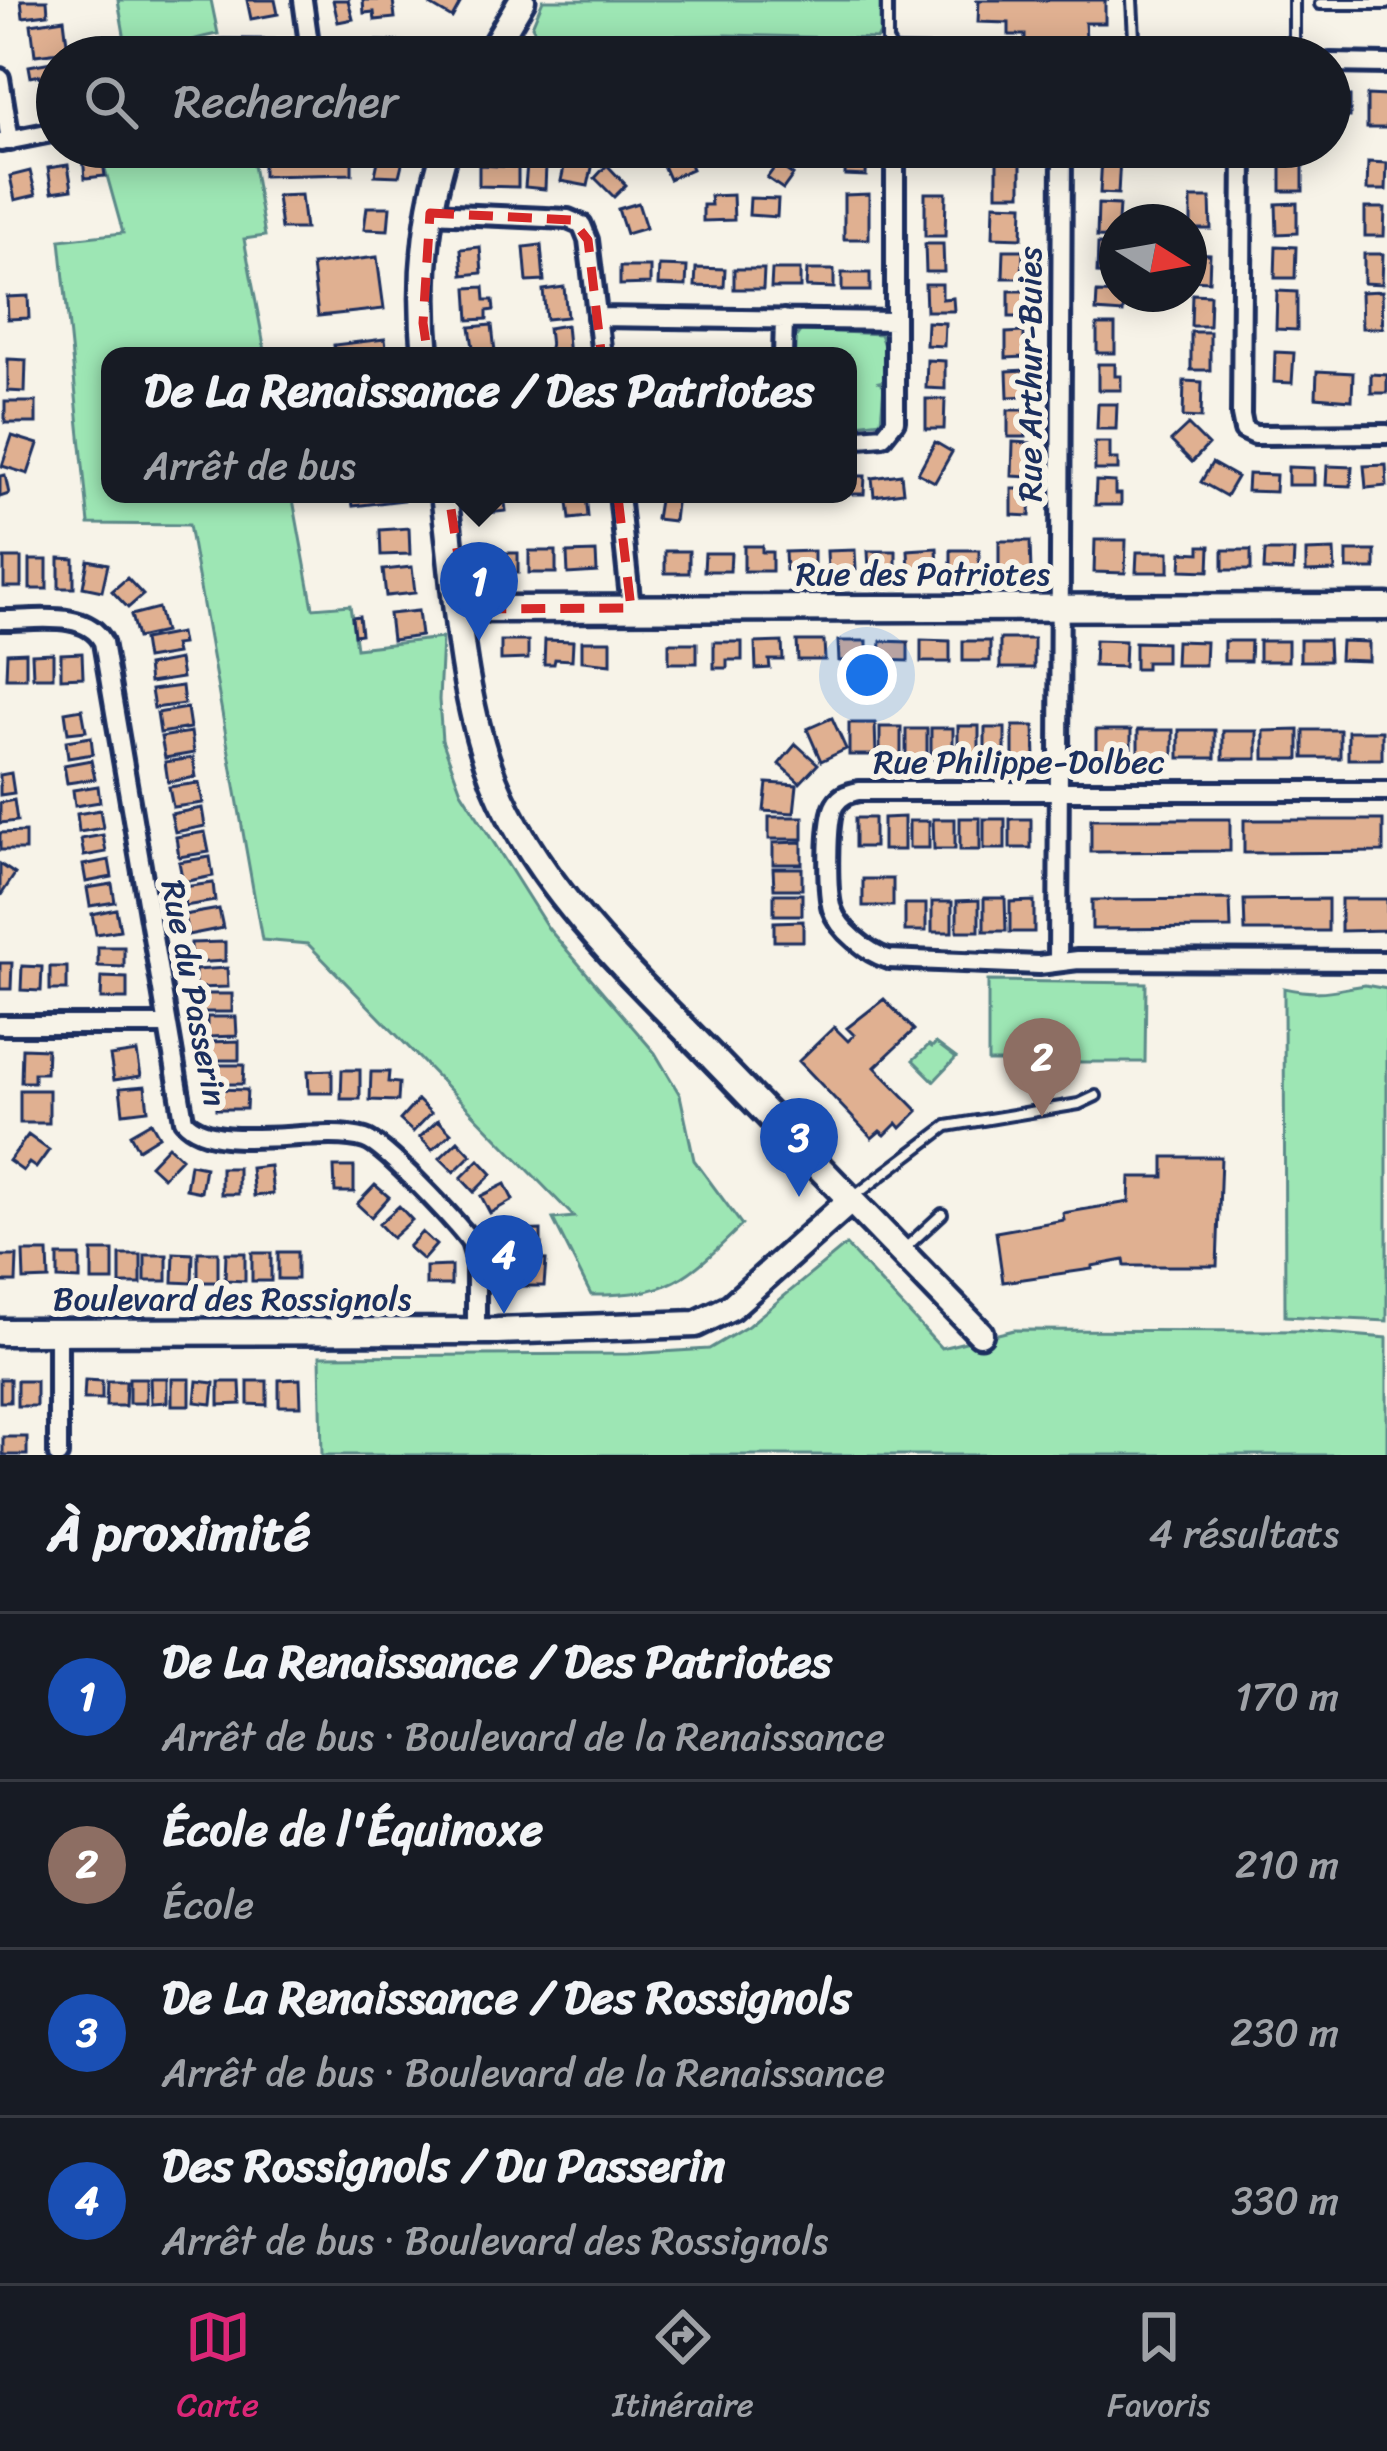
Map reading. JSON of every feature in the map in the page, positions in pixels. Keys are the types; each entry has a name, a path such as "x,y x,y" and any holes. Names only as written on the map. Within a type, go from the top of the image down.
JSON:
{"street":[{"path":"304,0 308,36"},
{"path":"500,36 521,0"},
{"path":"1351,63 1387,64"},
{"path":"0,78 5,142 36,135"},
{"path":"426,347 422,282 441,168"},
{"path":"857,439 879,438 893,426 895,168"},
{"name":"Rue Arthur-Buies","path":"1058,962 1062,168"},
{"path":"1243,168 1244,430 1255,435 1387,434"},
{"path":"430,213 579,223 589,240 601,347"},
{"path":"597,317 895,321"},
{"path":"784,319 784,347"},
{"path":"445,503 481,742 512,818 549,876 682,1026 980,1333"},
{"path":"620,503 631,608"},
{"name":"Rue des Patriotes","path":"459,609 1387,607"},
{"name":"Rue du Passerin","path":"0,620 79,621 101,638 182,1115 195,1131 210,1136 353,1137 382,1149 471,1242 476,1258 476,1330"},
{"name":"Rue Philippe-Dolbec","path":"1387,791 852,792 835,804 830,828 832,910 871,952 904,961 1040,965 1387,961"},
{"path":"0,1025 166,1025"},
{"name":"Boulevard des Rossignols","path":"0,1331 674,1326 713,1318 739,1301 851,1200"},
{"path":"58,1332 58,1455"}],"lane":[{"path":"887,0 887,36"},
{"path":"1132,0 1134,36"},
{"path":"1294,0 1294,36"},
{"path":"1320,4 1387,4"},
{"path":"851,1200 939,1130 1079,1104 1096,1096"},
{"path":"901,1252 943,1214"}],"highlighted area":[{"path":"430,213 572,220 588,240 631,608 466,609 423,323"}],"green space":[{"path":"118,0 211,0 218,34 124,36"},
{"path":"543,0 880,0 879,36 573,36 563,32 563,36 545,36 532,26"},
{"path":"105,168 254,168 265,236 244,239 264,347 101,347 101,503 294,503 313,608 350,605 356,648 442,638 442,740 461,791 548,928 655,1053 680,1095 694,1160 742,1225 676,1281 641,1292 591,1295 553,1219 574,1217 308,944 262,940 189,525 89,524 60,240 123,233"},
{"path":"801,330 880,334 885,349 884,381 879,382 884,386 881,421 857,424 857,347 793,347"},
{"path":"988,981 1146,983 1145,1062 988,1062"},
{"path":"1365,985 1387,989 1387,1321 1285,1316 1284,988 1317,992"},
{"path":"936,1043 956,1058 934,1081 913,1060"},
{"path":"846,1245 941,1348 1014,1330 1300,1331 1387,1338 1387,1455 322,1455 320,1356 709,1349 748,1326"}],"building":[{"path":"21,0 47,0 48,14 23,17"},
{"path":"247,0 275,0 278,14 251,19"},
{"path":"333,0 348,0 353,19 338,22"},
{"path":"363,0 393,0 395,18 375,20 374,12 364,13"},
{"path":"433,0 462,0 452,18 430,5"},
{"path":"979,0 1105,0 1105,23 1085,23 1086,36 1009,35 1009,23 978,22"},
{"path":"64,19 66,36 36,36 35,55 31,24"},
{"path":"1367,95 1386,96 1387,128 1367,128"},
{"path":"1368,162 1387,163 1386,190 1367,190"},
{"path":"48,168 68,168 72,189 52,192"},
{"path":"84,168 104,168 105,176 85,178"},
{"path":"263,168 352,168 352,174 263,176"},
{"path":"376,168 401,168 399,176 375,175"},
{"path":"479,168 518,168 518,187 479,186"},
{"path":"527,168 546,168 545,189 525,187"},
{"path":"564,168 592,168 588,186 561,181"},
{"path":"610,168 626,185 614,197 595,178"},
{"path":"664,168 692,168 692,169 669,179"},
{"path":"774,168 793,175 783,189 767,178"},
{"path":"845,168 866,168 866,176 845,175"},
{"path":"997,168 1021,168 1021,194 997,194"},
{"path":"1101,168 1119,168 1118,194 1100,193"},
{"path":"1281,168 1303,168 1303,191 1281,191"},
{"path":"30,171 36,195 15,200 10,176"},
{"path":"925,193 946,193 945,236 925,236"},
{"path":"869,194 869,239 844,239 844,195"},
{"path":"301,195 305,229 281,229 277,196"},
{"path":"733,195 734,220 703,221 703,205 711,205 710,196"},
{"path":"750,198 778,199 777,217 749,215"},
{"path":"1191,198 1210,198 1211,229 1207,229 1207,204 1191,204"},
{"path":"638,203 646,228 626,234 618,209"},
{"path":"1297,203 1297,233 1277,234 1276,204"},
{"path":"994,204 1023,205 1022,238 993,237"},
{"path":"367,207 390,207 388,230 364,229"},
{"path":"1365,208 1385,208 1384,236 1365,236"},
{"path":"925,244 943,244 944,272 926,272"},
{"path":"541,245 544,281 527,282 524,247"},
{"path":"1276,246 1296,247 1295,278 1275,278"},
{"path":"480,247 482,273 463,275 461,249"},
{"path":"1004,250 1023,250 1022,278 1003,278"},
{"path":"1364,254 1383,254 1382,284 1364,283"},
{"path":"377,257 384,309 318,316 312,265"},
{"path":"659,266 687,267 686,286 658,285"},
{"path":"620,267 650,267 650,284 620,285"},
{"path":"696,268 725,269 724,287 695,286"},
{"path":"734,269 764,269 763,289 734,289"},
{"path":"772,270 800,270 800,288 771,288"},
{"path":"807,270 834,270 834,288 806,287"},
{"path":"842,273 870,273 870,291 842,291"},
{"path":"925,284 942,284 942,299 953,298 954,311 926,311"},
{"path":"484,287 485,300 493,300 494,310 487,311 487,319 469,320 467,288"},
{"path":"564,287 567,317 546,319 543,290"},
{"path":"1009,291 1027,291 1027,317 1009,317"},
{"path":"1277,291 1297,292 1297,330 1276,329"},
{"path":"1382,291 1383,328 1362,328 1361,292"},
{"path":"1210,295 1209,326 1191,326 1191,312 1207,312"},
{"path":"28,296 29,318 8,319 7,297"},
{"path":"927,322 945,323 944,346 926,345"},
{"path":"492,325 494,347 473,347 470,327"},
{"path":"566,325 568,347 550,347 548,328"},
{"path":"1097,325 1115,325 1115,353 1097,353"},
{"path":"1024,332 1024,357 1006,358 1006,333"},
{"path":"1191,332 1210,332 1210,370 1191,370"},
{"path":"385,339 386,347 334,347"},
{"path":"1275,352 1294,353 1292,383 1274,382"},
{"path":"8,359 26,360 25,392 8,391"},
{"path":"927,360 945,361 945,389 926,388"},
{"path":"1098,364 1115,364 1121,390 1098,390"},
{"path":"1026,370 1027,396 1008,397 1007,371"},
{"path":"1317,371 1353,373 1352,400 1316,397"},
{"path":"1371,374 1387,375 1387,393 1371,393"},
{"path":"1184,381 1202,382 1201,418 1183,417"},
{"path":"926,399 945,399 944,429 926,429"},
{"path":"5,402 36,402 36,423 5,423"},
{"path":"1098,404 1117,404 1116,429 1097,429"},
{"path":"1008,410 1025,410 1026,437 1008,437"},
{"path":"1188,425 1208,445 1192,462 1171,441"},
{"path":"12,436 38,444 28,474 2,466"},
{"path":"935,442 952,452 935,482 918,473"},
{"path":"1013,442 1030,443 1029,477 1012,476"},
{"path":"1095,442 1110,442 1110,459 1118,459 1118,470 1095,470"},
{"path":"1212,463 1237,477 1226,496 1201,482"},
{"path":"1386,465 1387,486 1366,488 1364,466"},
{"path":"1327,466 1352,467 1351,486 1326,485"},
{"path":"1288,467 1314,468 1314,485 1288,485"},
{"path":"901,474 903,492 874,496 872,478"},
{"path":"1248,474 1276,475 1275,492 1247,491"},
{"path":"5,475 9,494 0,497 0,476"},
{"path":"857,476 865,476 864,494 857,494"},
{"path":"1096,481 1115,482 1121,505 1095,505"},
{"path":"1012,489 1031,489 1030,516 1012,515"},
{"path":"486,503 505,503 506,511 487,513"},
{"path":"568,503 587,503 588,517 570,519"},
{"path":"659,503 676,503 674,521 656,519"},
{"path":"409,528 410,554 381,555 380,530"},
{"path":"1095,540 1126,540 1125,573 1094,572"},
{"path":"999,541 1030,541 1031,573 999,573"},
{"path":"744,546 762,546 762,552 772,552 772,571 744,571"},
{"path":"1200,546 1210,546 1209,571 1181,570 1182,552 1200,553"},
{"path":"937,548 938,568 909,570 908,550"},
{"path":"855,550 856,570 828,571 827,551"},
{"path":"951,550 979,550 979,569 951,569"},
{"path":"1223,550 1251,550 1251,570 1223,570"},
{"path":"1334,550 1335,571 1306,572 1306,551"},
{"path":"529,551 556,551 556,573 529,573"},
{"path":"665,551 689,551 689,573 665,573"},
{"path":"814,551 814,569 786,570 785,552"},
{"path":"868,551 896,551 896,569 869,569"},
{"path":"1265,551 1294,551 1293,571 1264,570"},
{"path":"1347,551 1375,551 1375,569 1347,569"},
{"path":"596,552 597,572 568,574 567,553"},
{"path":"1137,552 1169,552 1169,572 1136,572"},
{"path":"490,553 518,553 518,573 490,573"},
{"path":"705,553 731,553 730,571 704,571"},
{"path":"4,558 21,558 21,587 4,587"},
{"path":"59,558 74,559 74,588 59,588"},
{"path":"30,560 47,560 47,589 30,589"},
{"path":"88,560 108,564 102,591 83,587"},
{"path":"412,567 415,593 386,596 383,570"},
{"path":"127,578 143,595 128,608 112,591"},
{"path":"158,608 164,632 137,638 131,615"},
{"path":"418,611 421,636 392,640 389,614"},
{"path":"359,616 361,634 354,635 352,617"},
{"path":"180,633 182,644 174,645 176,654 146,659 143,640"},
{"path":"1000,639 1034,639 1034,668 1000,668"},
{"path":"545,640 573,641 572,660 544,664"},
{"path":"921,640 950,641 950,662 921,662"},
{"path":"1095,640 1125,641 1124,667 1094,666"},
{"path":"1300,640 1328,640 1329,661 1300,661"},
{"path":"501,641 528,641 528,659 501,660"},
{"path":"582,641 611,641 611,664 582,661"},
{"path":"797,641 824,641 825,660 798,660"},
{"path":"838,641 867,641 867,660 839,661"},
{"path":"881,641 908,642 908,661 880,660"},
{"path":"963,641 990,641 990,661 963,661"},
{"path":"1176,641 1206,642 1205,665 1175,665"},
{"path":"1224,641 1251,641 1250,661 1224,661"},
{"path":"1259,641 1288,641 1288,661 1259,661"},
{"path":"1341,641 1369,642 1369,661 1340,660"},
{"path":"714,642 742,642 742,660 727,660 727,668 714,668"},
{"path":"782,642 783,660 769,660 770,668 756,669 755,643"},
{"path":"1135,642 1166,643 1166,662 1146,662 1146,669 1135,669"},
{"path":"669,643 697,643 697,663 669,663"},
{"path":"26,652 26,678 6,678 7,653"},
{"path":"53,653 53,677 33,677 32,654"},
{"path":"82,653 83,677 61,678 61,654"},
{"path":"179,660 182,678 149,683 147,666"},
{"path":"182,686 184,704 154,708 151,690"},
{"path":"187,708 190,728 160,733 157,713"},
{"path":"82,709 86,731 68,733 65,712"},
{"path":"832,718 846,749 821,761 807,729"},
{"path":"849,723 875,723 876,755 849,755"},
{"path":"958,726 979,726 979,760 958,760"},
{"path":"1013,726 1034,726 1035,759 1013,759"},
{"path":"880,727 901,727 901,756 880,756"},
{"path":"931,728 953,728 953,760 931,760"},
{"path":"985,728 1005,728 1005,759 985,759"},
{"path":"906,729 927,729 927,759 906,759"},
{"path":"1096,730 1131,730 1131,758 1096,758"},
{"path":"1138,730 1173,730 1173,759 1138,759"},
{"path":"1179,730 1215,730 1215,758 1179,758"},
{"path":"1299,730 1299,759 1264,759 1264,731"},
{"path":"1304,730 1340,730 1340,758 1304,758"},
{"path":"1223,731 1257,731 1257,759 1223,759"},
{"path":"1348,731 1382,731 1382,759 1348,759"},
{"path":"191,732 194,753 165,758 161,737"},
{"path":"91,737 93,754 68,758 66,741"},
{"path":"796,744 818,764 800,783 779,764"},
{"path":"193,758 196,777 168,782 165,762"},
{"path":"91,760 95,779 67,783 64,765"},
{"path":"11,773 14,793 0,795 0,775"},
{"path":"199,783 203,803 173,807 169,787"},
{"path":"767,783 797,785 794,813 764,811"},
{"path":"98,786 100,802 75,806 73,790"},
{"path":"14,800 17,821 0,823 0,803"},
{"path":"202,808 205,826 175,832 171,814"},
{"path":"100,810 103,828 79,832 77,814"},
{"path":"769,817 803,817 803,839 769,839"},
{"path":"904,817 904,850 883,850 883,818"},
{"path":"855,818 874,818 874,847 855,847"},
{"path":"960,818 980,818 980,850 960,850"},
{"path":"933,819 955,819 955,849 934,849"},
{"path":"984,819 1005,819 1005,849 984,849"},
{"path":"1010,819 1031,819 1031,848 1010,848"},
{"path":"1091,819 1230,819 1230,851 1091,852"},
{"path":"1244,820 1383,820 1383,852 1244,853"},
{"path":"909,821 929,821 929,848 909,848"},
{"path":"25,832 25,850 0,850 0,833"},
{"path":"205,832 209,852 179,857 176,837"},
{"path":"103,835 106,852 84,856 81,839"},
{"path":"802,842 802,864 773,864 773,843"},
{"path":"210,857 213,876 183,882 179,862"},
{"path":"109,860 112,877 86,882 83,865"},
{"path":"0,864 15,874 1,895 0,895"},
{"path":"773,868 802,868 802,889 774,889"},
{"path":"863,879 893,879 893,906 863,906"},
{"path":"213,883 215,901 185,906 183,887"},
{"path":"112,884 115,902 90,906 87,888"},
{"path":"774,894 802,894 802,915 774,915"},
{"path":"984,898 1005,898 1006,931 984,931"},
{"path":"1230,899 1231,928 1092,929 1092,900"},
{"path":"1328,899 1328,931 1245,931 1244,900"},
{"path":"1341,899 1387,899 1387,930 1341,931"},
{"path":"979,900 979,931 957,931 957,901"},
{"path":"1034,901 1034,932 1010,932 1010,902"},
{"path":"932,902 952,902 952,932 932,932"},
{"path":"905,904 926,904 926,931 905,931"},
{"path":"116,909 120,930 96,934 92,914"},
{"path":"219,909 223,928 188,935 184,915"},
{"path":"803,921 803,941 774,941 774,922"},
{"path":"225,942 225,961 191,963 191,943"},
{"path":"98,947 124,947 124,967 98,966"},
{"path":"0,963 12,963 11,989 0,989"},
{"path":"22,966 42,967 41,991 21,990"},
{"path":"50,967 67,967 67,990 50,990"},
{"path":"227,968 228,987 195,988 195,970"},
{"path":"102,977 127,978 127,999 101,999"},
{"path":"203,994 232,994 232,1012 202,1012"},
{"path":"884,999 914,1030 875,1067 918,1111 901,1128 897,1123 885,1135 880,1131 872,1138 799,1061 834,1027 848,1041 854,1035 847,1028"},
{"path":"207,1017 236,1017 237,1036 207,1037"},
{"path":"239,1041 239,1060 209,1060 209,1042"},
{"path":"22,1048 47,1049 46,1073 34,1073 34,1082 21,1082"},
{"path":"137,1052 141,1076 114,1080 110,1056"},
{"path":"216,1065 244,1065 243,1084 215,1084"},
{"path":"332,1070 332,1093 309,1093 308,1071"},
{"path":"342,1070 360,1070 360,1099 341,1099"},
{"path":"371,1072 389,1072 388,1082 399,1083 398,1101 370,1100"},
{"path":"145,1086 148,1110 123,1113 120,1088"},
{"path":"216,1089 247,1090 246,1109 216,1109"},
{"path":"20,1090 49,1090 49,1123 20,1123"},
{"path":"418,1100 431,1113 413,1132 400,1120"},
{"path":"438,1120 451,1133 432,1150 420,1137"},
{"path":"151,1122 159,1136 138,1149 130,1134"},
{"path":"28,1135 49,1150 36,1168 29,1163 23,1171 9,1161"},
{"path":"458,1141 471,1155 454,1172 440,1158"},
{"path":"168,1146 181,1158 163,1177 150,1165"},
{"path":"1164,1157 1221,1157 1217,1266 1125,1266 1124,1260 1003,1282 996,1232 1064,1220 1063,1213 1129,1202 1130,1177 1164,1177"},
{"path":"479,1160 492,1174 474,1192 461,1178"},
{"path":"190,1164 205,1167 201,1192 186,1189"},
{"path":"270,1166 273,1194 254,1196 251,1168"},
{"path":"334,1167 354,1167 354,1192 335,1192"},
{"path":"221,1168 238,1168 238,1194 221,1194"},
{"path":"505,1184 513,1200 490,1213 481,1196"},
{"path":"375,1185 389,1197 371,1217 357,1204"},
{"path":"399,1206 412,1220 392,1238 379,1224"},
{"path":"541,1230 541,1248 512,1249 512,1231"},
{"path":"422,1232 436,1245 423,1260 408,1247"},
{"path":"92,1251 113,1251 113,1281 92,1281"},
{"path":"23,1252 48,1252 49,1279 24,1280"},
{"path":"198,1252 218,1252 218,1282 198,1282"},
{"path":"278,1252 297,1252 297,1279 278,1279"},
{"path":"174,1253 193,1254 192,1283 173,1282"},
{"path":"226,1253 245,1253 245,1281 225,1280"},
{"path":"252,1253 271,1253 271,1281 252,1281"},
{"path":"120,1255 141,1255 141,1284 120,1284"},
{"path":"145,1255 167,1255 167,1281 145,1281"},
{"path":"0,1256 17,1256 16,1282 0,1282"},
{"path":"58,1256 80,1256 80,1280 58,1279"},
{"path":"514,1259 546,1260 544,1286 519,1286"},
{"path":"451,1266 451,1285 426,1285 426,1267"},
{"path":"129,1378 146,1378 146,1403 129,1403"},
{"path":"150,1378 167,1378 167,1402 151,1403"},
{"path":"0,1379 10,1379 10,1402 0,1402"},
{"path":"172,1379 190,1379 190,1405 172,1405"},
{"path":"300,1379 301,1406 279,1406 279,1380"},
{"path":"85,1380 102,1381 102,1399 84,1399"},
{"path":"17,1381 36,1381 36,1406 17,1406"},
{"path":"107,1381 126,1381 125,1406 106,1406"},
{"path":"197,1381 214,1383 212,1404 195,1402"},
{"path":"248,1381 267,1381 267,1405 248,1404"},
{"path":"219,1382 240,1382 241,1404 219,1405"},
{"path":"3,1437 27,1437 27,1455 3,1455"}],"place":[{"name":"De La Renaissance / Des Patriotes","path":"479,641"},
{"name":"École de l'Équinoxe","path":"1042,1117"},
{"name":"De La Renaissance / Des Rossignols","path":"799,1197"},
{"name":"Des Rossignols / Du Passerin","path":"504,1314"}]}
